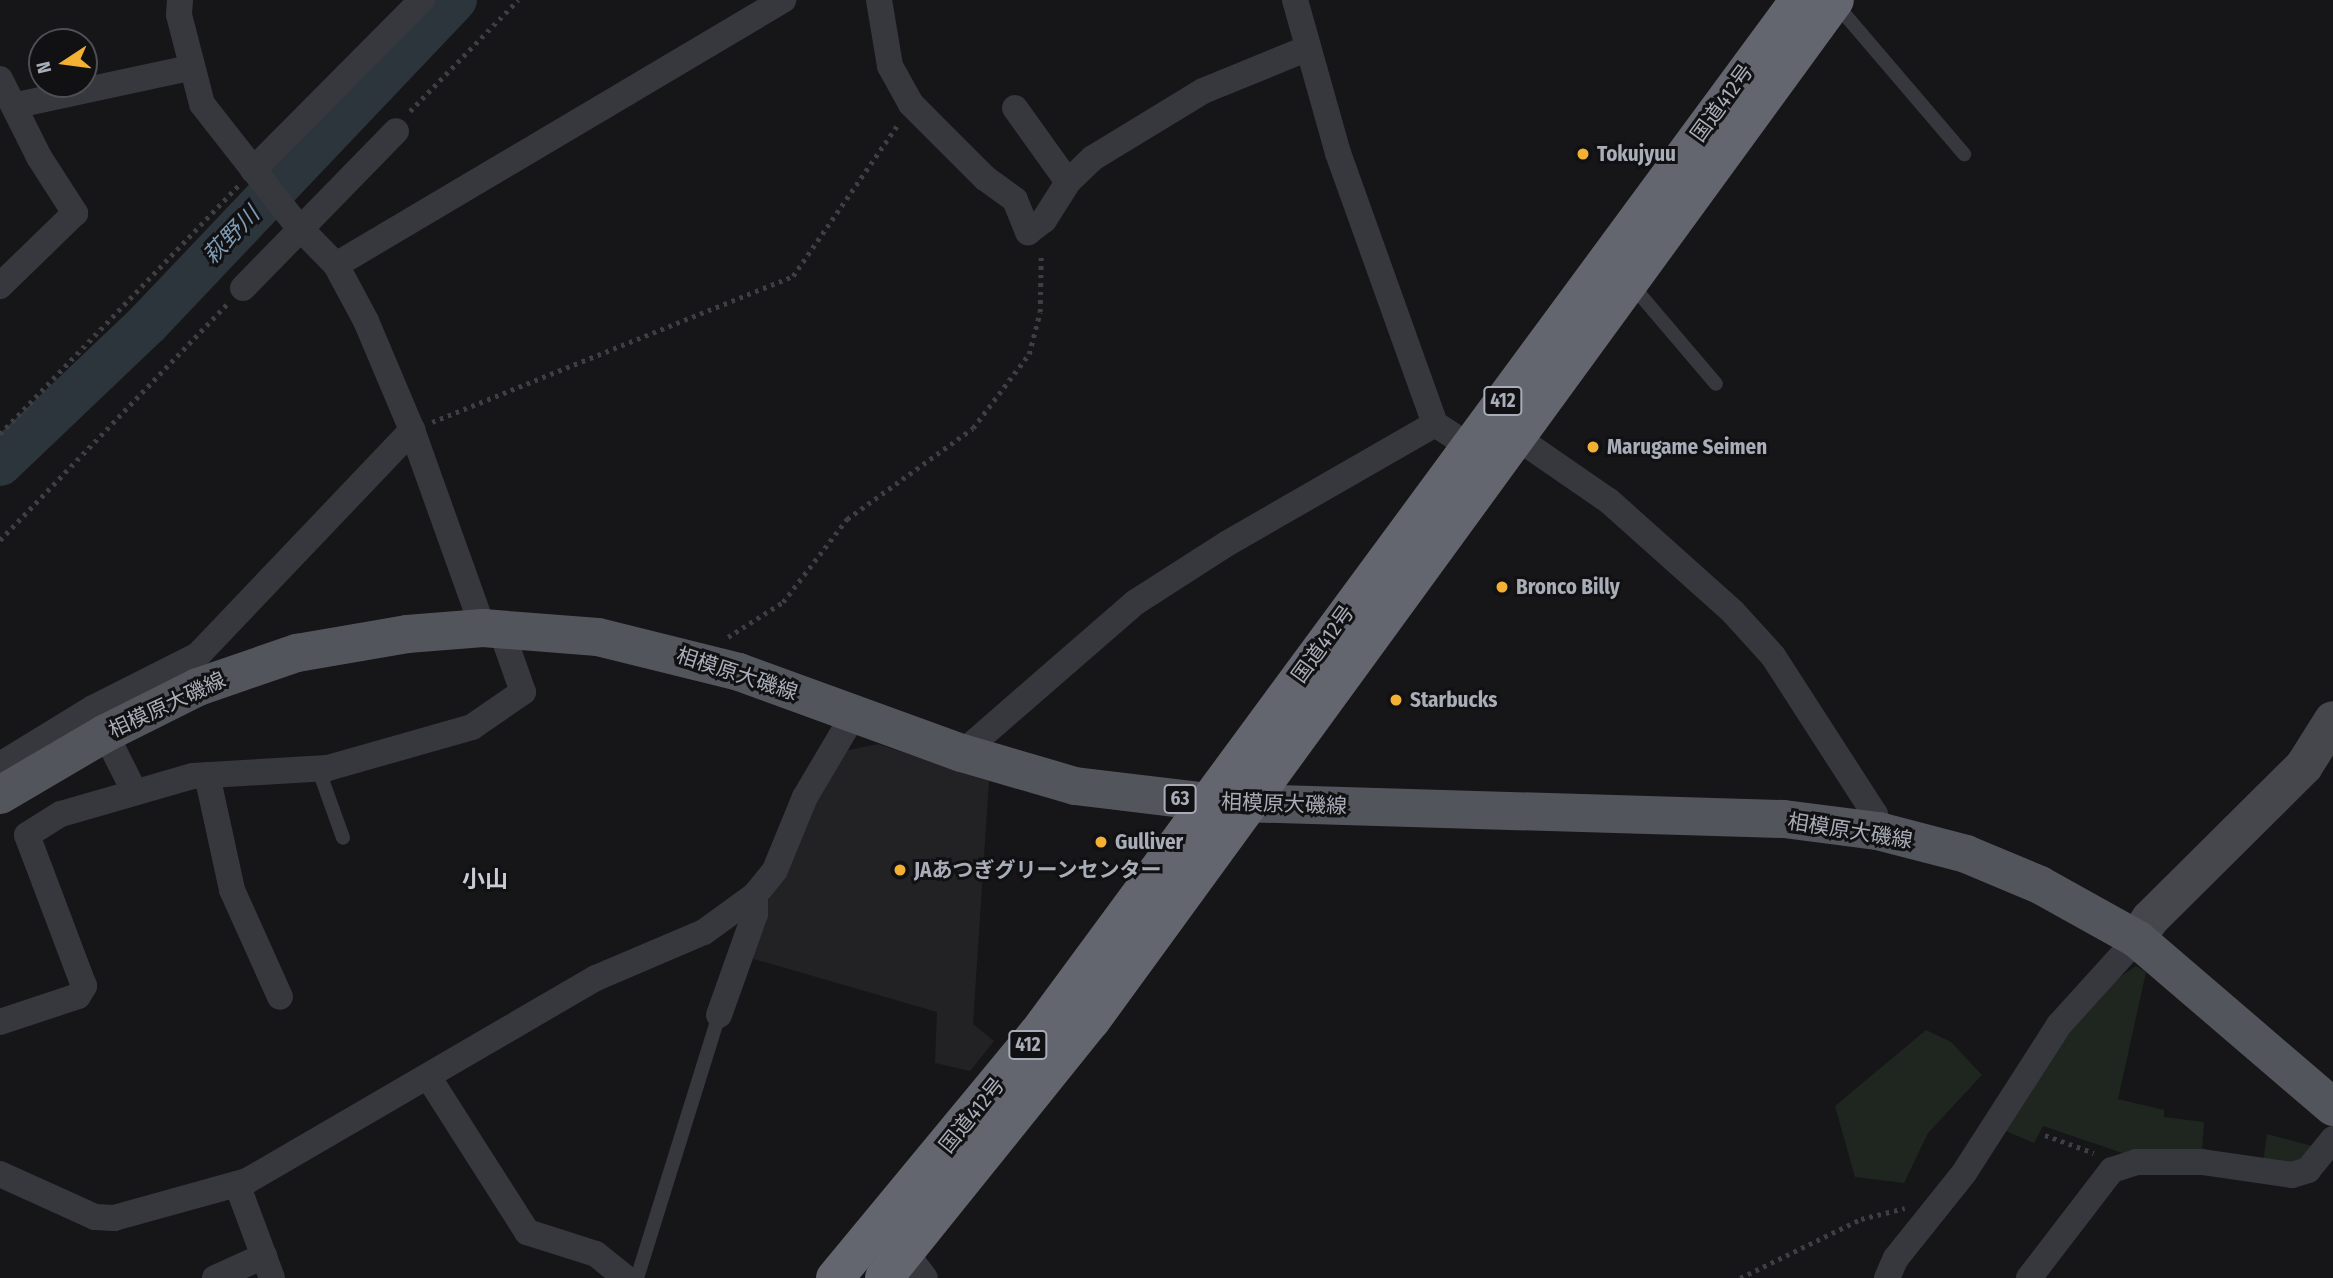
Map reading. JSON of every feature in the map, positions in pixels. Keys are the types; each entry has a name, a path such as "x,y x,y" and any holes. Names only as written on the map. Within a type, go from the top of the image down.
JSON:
{"highway":[{"name":"国道412号","path":"905,1270 1519,439 1631,283 1822,1"},
{"name":"国道412号","path":"835,1278 1038,1032 1469,446 1822,1"}],"main road":[{"name":"相模原大磯線","path":"0,795 98,721 297,653 407,634 492,628 598,637 699,661 962,753 1075,786 1207,802 1784,819 1878,831 1966,854 2028,880 2137,939 2333,1107"}],"street":[{"path":"0,1022 78,996 84,986 27,835 61,814 134,791 207,775 318,768 361,761 488,720 523,692 492,628 366,321 336,265 299,226 202,104 190,68 180,0"},
{"path":"256,174 422,0"},
{"path":"336,265 783,0"},
{"path":"879,0 890,66 911,104 985,178 1015,200 1028,232 1038,225 1068,182 1093,159 1203,91 1306,49"},
{"path":"1295,0 1306,49 1338,153 1435,424 1469,446"},
{"path":"17,106 190,68"},
{"path":"0,79 17,106 39,157 75,213 0,286"},
{"path":"1015,108 1068,182"},
{"path":"243,288 299,226 396,131"},
{"path":"962,753 1136,602 1228,543 1435,424"},
{"path":"0,765 98,721 198,655 412,430"},
{"path":"1519,439 1609,500 1733,612 1773,656 1875,814 1878,831"},
{"path":"1,1176 95,1216 114,1218 237,1184 429,1078 505,1028 596,978 704,932 755,895 775,870 805,797 854,714"},
{"path":"1887,1278 1933,1212 1965,1173 2059,1026 2137,939 2150,919 2304,766 2333,720"},
{"path":"98,721 134,791"},
{"path":"207,775 232,890 280,997"},
{"path":"719,1014 755,914 755,895"},
{"path":"429,1078 527,1232 596,1254 634,1277"},
{"path":"2029,1278 2112,1170 2127,1165 2202,1162 2292,1175 2308,1170 2333,1139"},
{"path":"215,1278 268,1267 237,1184"}],"lane":[{"path":"1822,1 1964,154"},
{"path":"1631,283 1716,384"},
{"path":"318,768 344,838"},
{"path":"634,1277 719,1014"}],"path":[{"path":"396,131 402,118 518,0"},
{"path":"412,430 793,276 911,104"},
{"path":"0,434 256,174"},
{"path":"699,661 704,652 783,602 847,519 973,428 1028,354 1040,312 1038,225"},
{"path":"0,540 243,288"},
{"path":"2045,1135 2127,1165"},
{"path":"1740,1278 1861,1219 1896,1208 1933,1212"}],"shaded area":[{"path":"878,744 989,781 973,1024 994,1041 970,1071 935,1063 937,1012 747,957 772,891 830,769 844,751"},
{"path":"2136,966 2146,972 2118,1099 2164,1110 2164,1117 2204,1122 2202,1151 2134,1157 2043,1126 2034,1143 2006,1131 2070,1031 2111,983"},
{"path":"1926,1030 1951,1042 1982,1075 1928,1133 1904,1183 1855,1177 1835,1106"},
{"path":"2267,1134 2316,1147 2304,1164 2263,1164"}],"waterway":[{"name":"萩野川","path":"0,464 148,323 455,0"}],"place":[{"name":"Tokujyuu","path":"1583,154"},
{"name":"Marugame Seimen","path":"1593,447"},
{"name":"Bronco Billy","path":"1502,587"},
{"name":"Starbucks","path":"1396,700"},
{"name":"Gulliver","path":"1101,842"},
{"name":"JAあつぎグリーンセンター","path":"900,870"}],"district":[{"name":"小山","path":"485,879"}]}
